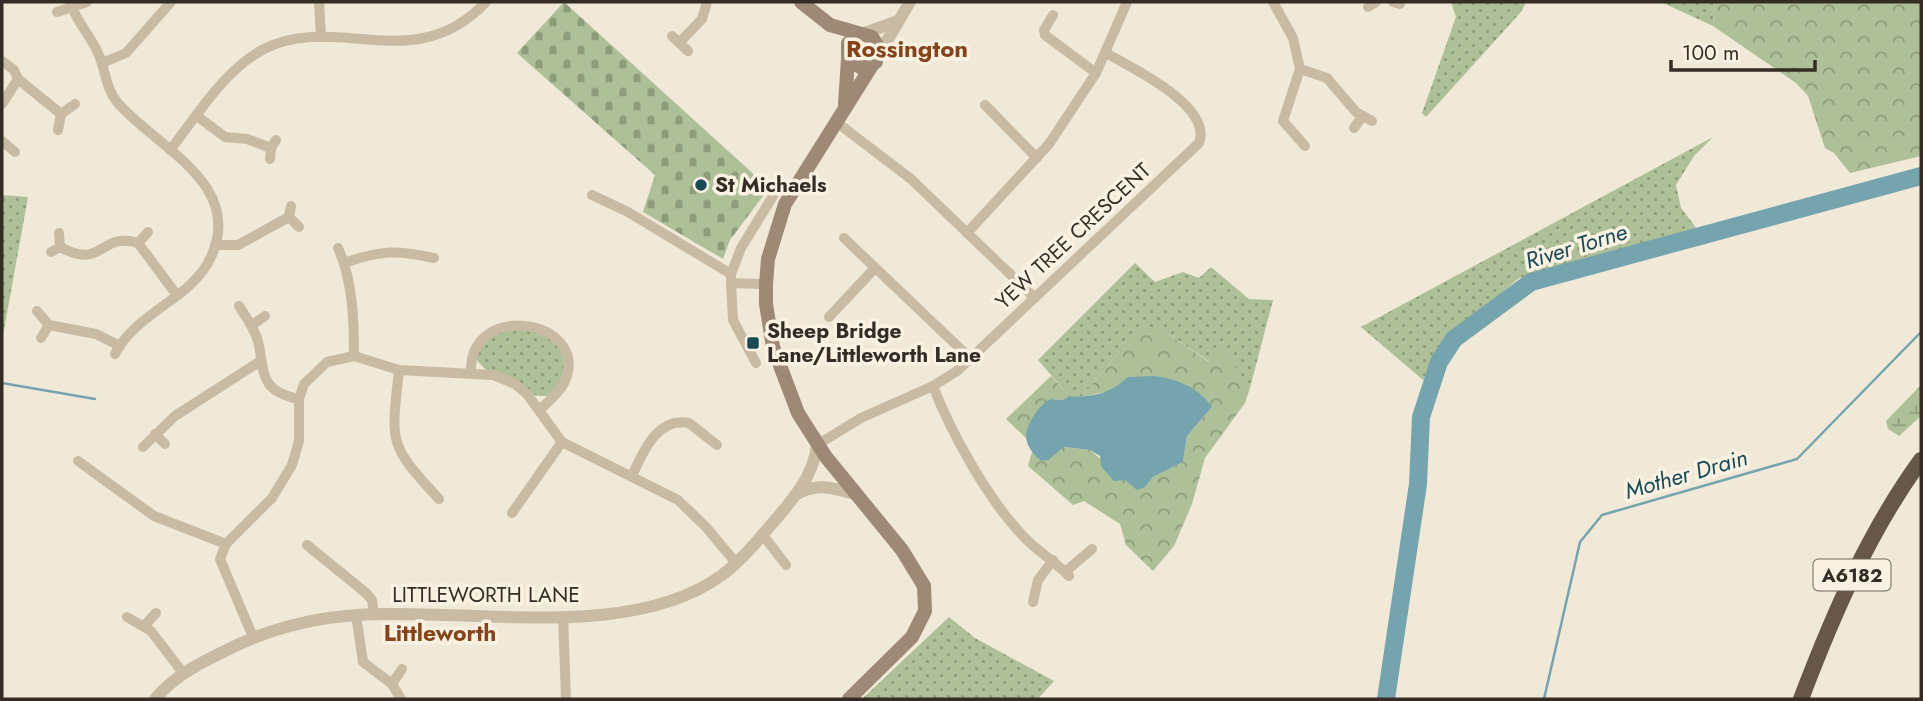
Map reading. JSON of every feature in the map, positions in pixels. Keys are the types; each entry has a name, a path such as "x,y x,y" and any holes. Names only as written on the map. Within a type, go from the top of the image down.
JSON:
{"highway":[{"name":"A6182","path":"1801,699 1832,618 1869,541 1921,460"}],"main road":[{"path":"801,2 830,25 876,40 878,56 785,204 768,259 766,284 769,327 779,367 798,414 817,445 918,574 926,598 925,611 912,637 849,699"},
{"path":"830,25 847,57 862,68 878,56"},
{"path":"839,115 848,43 861,34"}],"street":[{"path":"57,12 71,4 87,2"},
{"path":"102,63 126,53 171,2"},
{"path":"319,2 321,37"},
{"path":"170,149 246,60 281,41 321,37 391,43 411,41 451,27 486,2"},
{"path":"688,51 676,40 702,19 707,2"},
{"path":"878,56 910,2"},
{"path":"967,233 1037,158 1096,73 1127,2"},
{"path":"1273,2 1293,38 1300,69 1283,121 1305,146"},
{"path":"37,311 49,325 96,334 118,350 133,329 200,274 215,245 217,213 212,196 198,174 119,104 106,83 102,63 71,4"},
{"path":"1053,15 1044,30 1045,35 1096,73"},
{"path":"861,34 898,21"},
{"name":"YEW TREE CRESCENT","path":"817,445 860,418 933,386 970,358 1193,149 1201,136 1199,122 1179,100 1148,77 1106,53"},
{"path":"2,61 14,70 18,79 61,114"},
{"path":"1300,69 1327,78 1367,119 1354,128"},
{"path":"2,104 18,79"},
{"path":"58,130 61,114 75,104"},
{"path":"985,105 1037,158"},
{"path":"839,115 911,179 1035,298"},
{"path":"197,116 225,137 273,144 270,159"},
{"path":"2,141 15,152"},
{"path":"592,195 628,212 731,278 766,284"},
{"path":"757,363 733,320 731,278 741,248 773,197"},
{"path":"289,217 291,205"},
{"path":"215,245 238,245 289,217"},
{"path":"289,217 299,227"},
{"path":"138,243 148,232"},
{"path":"60,233 56,249 87,257 106,244 125,241 138,243 176,293"},
{"path":"844,238 970,358"},
{"path":"338,248 344,263 352,312 354,356"},
{"path":"344,263 382,251 434,258"},
{"path":"418,268 421,255"},
{"path":"829,317 875,268"},
{"path":"239,306 252,325 258,342 259,362 273,388 282,396 299,399"},
{"path":"252,325 265,316"},
{"path":"41,338 49,325"},
{"path":"471,372 471,361 477,346 493,332 515,325 541,329 554,337 568,360 564,384 540,410"},
{"path":"253,637 220,565 226,544 272,498 292,465 299,441 299,399 304,384 319,368 342,356 354,356 399,370 493,375 515,384 540,410 562,442 577,452 678,500 706,527 736,563"},
{"path":"143,447 187,407 259,362"},
{"path":"399,370 393,422 395,439 405,462 439,499"},
{"path":"933,386 949,426 1026,540 1067,574 1092,549"},
{"path":"632,476 651,440 668,425 689,424 713,442 702,448"},
{"path":"155,434 165,444"},
{"path":"512,513 562,442"},
{"name":"LITTLEWORTH LANE","path":"155,699 183,673 253,637 316,620 374,614 611,614 664,602 709,583 736,563 795,495 811,468 817,445"},
{"path":"78,461 154,516 226,544"},
{"path":"113,486 121,476"},
{"path":"795,495 811,488 826,486 855,494"},
{"path":"763,535 786,565"},
{"path":"307,545 366,593 372,600 374,614"},
{"path":"1033,602 1038,580 1053,560"},
{"path":"144,626 156,613"},
{"path":"356,615 363,662 392,684 401,699"},
{"path":"563,616 566,699"},
{"path":"127,617 144,626 183,673"},
{"path":"392,684 402,670"}],"green space":[{"path":"564,2 769,188 730,240 723,259 643,212 655,175 517,53"},
{"path":"1451,2 1526,2 1521,12 1426,117 1422,113 1456,17"},
{"path":"1661,2 1715,2 1713,26"},
{"path":"1715,2 1921,2 1921,156 1850,173 1834,153 1825,148 1808,96 1796,83 1713,26"},
{"path":"1713,137 1694,156 1676,185 1681,208 1700,233 1519,278 1443,343 1423,380 1361,327"},
{"path":"2,195 28,197 2,341"},
{"path":"1135,263 1155,282 1183,272 1199,278 1211,267 1249,299 1273,300 1250,388 1221,347 1210,362 1164,331 1119,352 1081,397 1069,396 1038,360"},
{"path":"515,325 554,337 568,360 556,394 545,396 521,392 498,380 473,354 485,338"},
{"path":"1147,327 1164,331 1209,362 1221,346 1250,388 1245,403 1205,458 1192,504 1174,546 1153,571 1126,545 1120,524 1084,501 1073,505 1028,466 1032,452 1041,461 1064,447 1090,450 1125,480 1145,487 1153,477 1183,462 1187,436 1212,407 1115,390 1081,397 1119,352"},
{"path":"1051,376 1069,396 1063,400 1052,399 1028,428 1026,438 1006,419"},
{"path":"1921,385 1921,416 1899,436 1888,429 1886,421"},
{"path":"949,617 975,638 1054,681 1038,699 862,699"}],"water":[{"path":"1154,376 1186,385 1200,394 1212,407 1187,436 1183,462 1153,477 1145,487 1137,490 1125,480 1114,481 1101,466 1100,456 1090,450 1064,447 1048,460 1041,461 1029,447 1026,437 1028,427 1034,415 1048,401 1101,393 1128,377"}],"waterway":[{"name":"River Torne","path":"1386,699 1418,484 1421,417 1439,362 1454,339 1531,282 1921,176"},
{"name":"Mother Drain","path":"1544,699 1580,542 1602,515 1797,459 1921,332"},
{"path":"2,383 95,399"}],"place":[{"name":"St Michaels","path":"701,185"},
{"name":"Sheep Bridge Lane/Littleworth Lane","path":"753,343"}],"district":[{"name":"Rossington","path":"907,49"},
{"name":"Littleworth","path":"440,633"}]}
